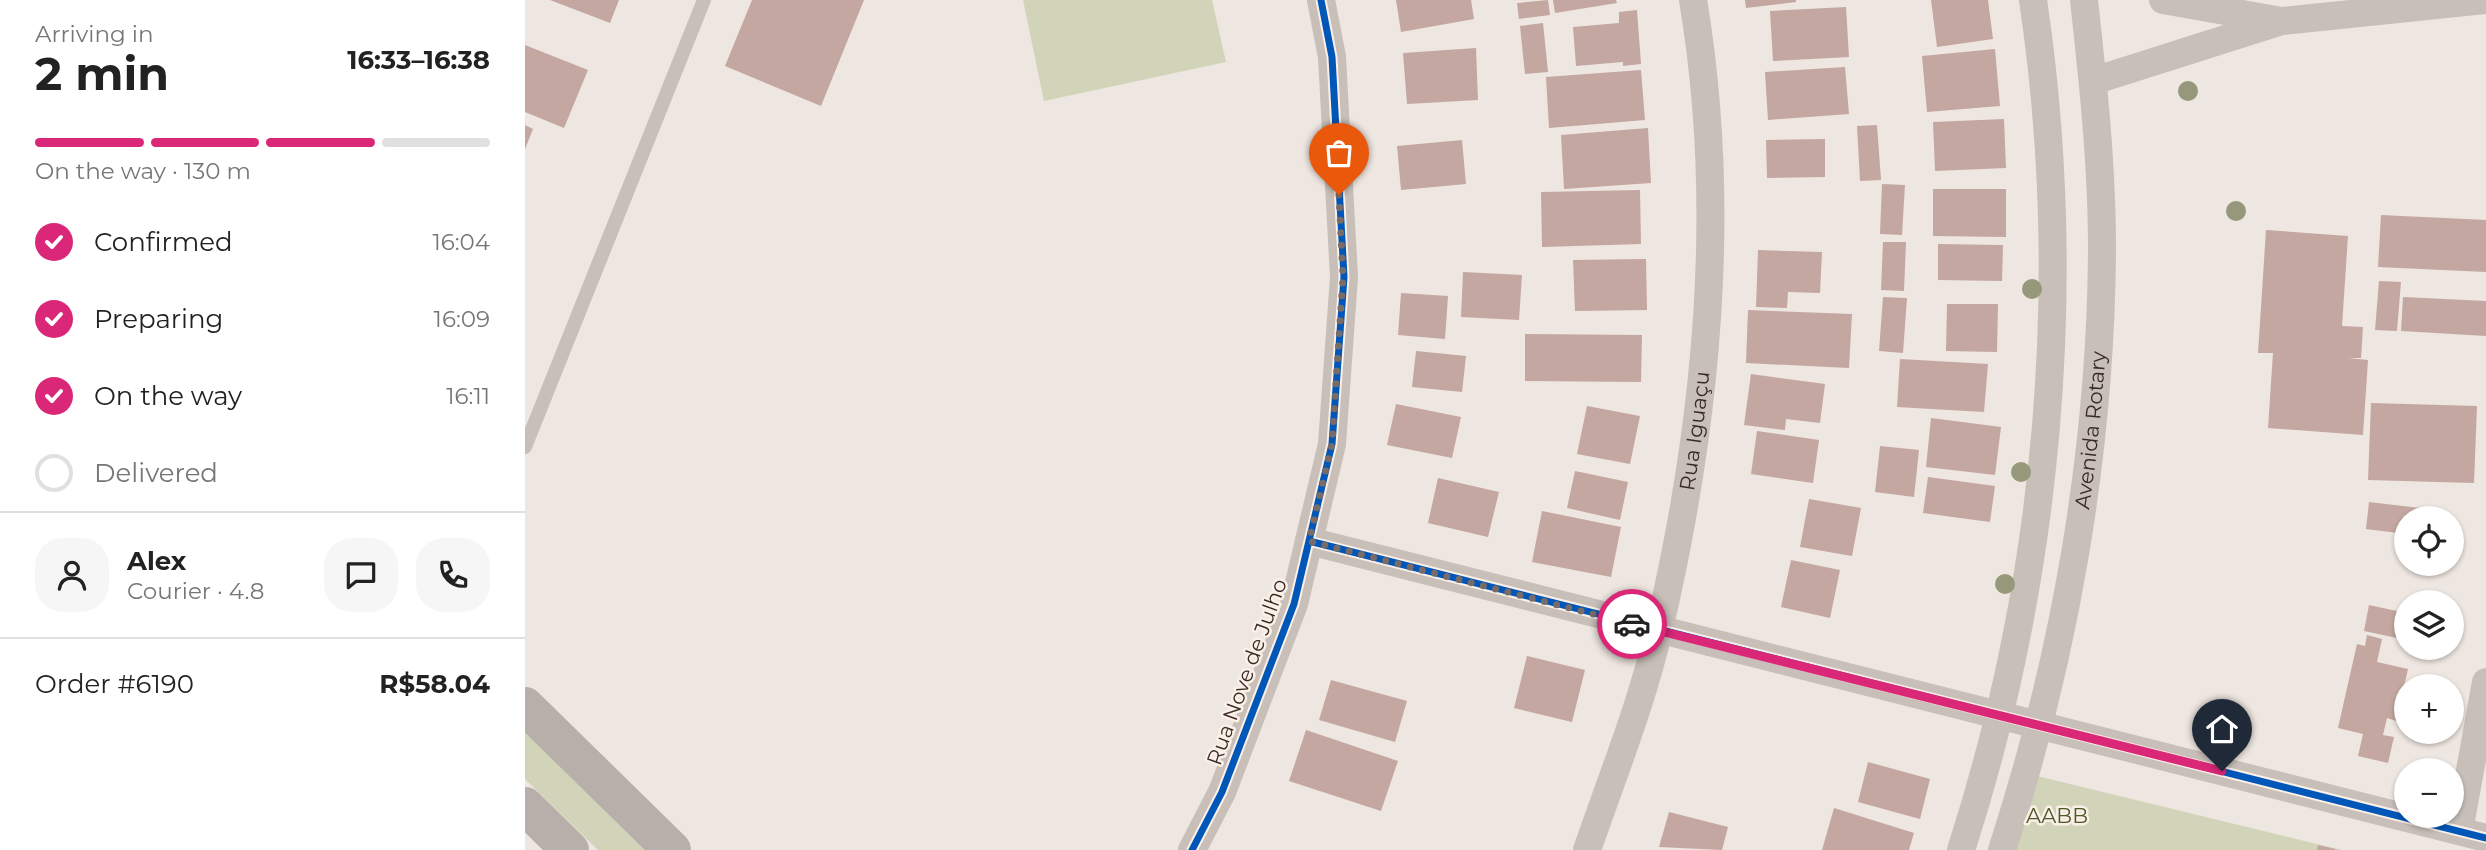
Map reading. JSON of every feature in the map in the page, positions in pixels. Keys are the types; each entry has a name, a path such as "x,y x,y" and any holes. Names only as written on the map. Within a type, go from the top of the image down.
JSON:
{"main road":[{"path":"525,706 672,850"},
{"path":"525,806 570,850"}],"street":[{"name":"Rua Nove de Julho","path":"1192,850 1222,792 1294,604 1332,444 1343,277 1332,57 1321,0"},
{"name":"Rua Iguaçu","path":"1587,850 1659,630 1694,446 1707,316 1711,182 1705,69 1693,0"},
{"name":"Avenida Rotary","path":"1961,850 1999,715 2028,569 2040,477 2054,267 2046,94 2033,0"},
{"name":"Avenida Rotary","path":"2003,850 2038,725 2062,621 2094,411 2102,248 2093,81 2084,0"},
{"path":"2163,0 2282,21"},
{"path":"2093,81 2282,21 2486,0"},
{"path":"1309,541 2486,838"},
{"path":"2459,831 2486,682"}],"lane":[{"path":"525,447 704,0"}],"green space":[{"path":"1023,0 1212,0 1226,62 1044,101"},
{"path":"525,726 658,850 598,850 525,779"},
{"name":"AABB","path":"2033,775 2342,850 2009,850"}],"building":[{"path":"550,0 619,0 610,23"},
{"path":"752,0 864,0 821,106 725,66"},
{"path":"1396,0 1471,0 1474,19 1401,32"},
{"path":"1548,0 1550,15 1519,19 1517,3"},
{"path":"1553,0 1616,0 1617,3 1555,13"},
{"path":"1745,0 1796,0 1796,2 1746,8"},
{"path":"1931,0 1988,0 1993,39 1937,47"},
{"path":"1846,7 1849,57 1773,61 1770,11"},
{"path":"1637,10 1641,64 1623,66 1623,62 1576,66 1573,27 1619,23 1619,12"},
{"path":"1543,23 1548,72 1525,74 1520,26"},
{"path":"525,45 588,70 564,128 525,112"},
{"path":"1476,48 1478,100 1407,104 1403,53"},
{"path":"1995,49 2000,106 1927,112 1922,56"},
{"path":"1845,67 1849,114 1768,120 1765,72"},
{"path":"1641,70 1645,120 1549,128 1546,77"},
{"path":"2004,119 2006,168 1935,171 1933,122"},
{"path":"525,125 533,129 525,149"},
{"path":"1877,125 1881,180 1860,181 1857,126"},
{"path":"1648,128 1651,183 1564,189 1561,135"},
{"path":"1825,139 1825,177 1767,178 1766,140"},
{"path":"1462,140 1466,184 1401,190 1397,146"},
{"path":"1882,184 1905,185 1902,235 1880,234"},
{"path":"1933,189 2006,189 2006,237 1933,236"},
{"path":"1640,190 1641,244 1542,247 1541,192"},
{"path":"2381,215 2486,220 2486,272 2378,267"},
{"path":"2266,230 2348,236 2342,326 2363,327 2361,358 2348,358 2368,360 2363,435 2268,428 2273,353 2258,353"},
{"path":"1883,242 1906,242 1904,291 1881,290"},
{"path":"1938,244 2003,245 2002,281 1938,280"},
{"path":"1758,250 1822,252 1820,293 1788,292 1787,308 1756,307"},
{"path":"1646,259 1647,310 1575,311 1573,260"},
{"path":"1463,272 1522,275 1519,320 1461,317"},
{"path":"2379,281 2401,282 2397,331 2375,330"},
{"path":"1401,293 1448,296 1445,339 1398,335"},
{"path":"1883,297 1907,298 1903,353 1879,351"},
{"path":"2403,297 2486,301 2486,336 2401,331"},
{"path":"1947,304 1998,304 1997,352 1946,351"},
{"path":"1748,310 1852,314 1849,368 1746,363"},
{"path":"1525,334 1642,335 1641,382 1525,381"},
{"path":"1416,351 1466,356 1462,392 1412,387"},
{"path":"1900,359 1988,364 1984,412 1897,407"},
{"path":"1751,374 1825,384 1820,423 1786,419 1785,430 1744,425"},
{"path":"2371,403 2477,406 2474,483 2368,480"},
{"path":"1396,404 1461,417 1452,458 1387,445"},
{"path":"1587,406 1640,416 1630,464 1577,454"},
{"path":"1931,418 2001,427 1995,475 1926,467"},
{"path":"1757,431 1819,440 1813,483 1751,474"},
{"path":"1880,446 1919,450 1914,497 1875,492"},
{"path":"1575,471 1628,482 1620,520 1567,508"},
{"path":"1928,477 1995,486 1990,522 1923,513"},
{"path":"1438,478 1499,492 1488,537 1428,523"},
{"path":"1809,499 1861,508 1852,556 1800,547"},
{"path":"2369,502 2403,506 2394,506 2394,532 2366,529"},
{"path":"1542,511 1621,527 1611,577 1532,562"},
{"path":"1791,560 1840,570 1830,618 1781,607"},
{"path":"2369,605 2394,610 2394,637 2364,631"},
{"path":"2367,635 2382,639 2377,662 2408,669 2407,674 2394,674 2394,720 2387,718 2383,735 2394,737 2388,763 2358,756 2363,734 2338,728 2357,644 2365,646"},
{"path":"1527,656 1585,670 1572,722 1514,708"},
{"path":"1331,680 1407,701 1395,742 1319,720"},
{"path":"1306,730 1398,761 1381,811 1289,781"},
{"path":"1868,762 1930,779 1920,819 1858,802"},
{"path":"1834,808 1914,833 1909,850 1822,850"},
{"path":"1669,812 1728,827 1722,850 1659,847"},
{"path":"2318,845 2335,849 2335,850 2317,850"}],"cycle path":[{"path":"1192,850 1222,792 1294,604 1332,444 1344,277 1332,57 1321,0"},
{"path":"1309,541 2486,838"}],"way so far":[{"path":"1339,195 1343,277 1332,444 1309,541 1632,624"}],"route":[{"path":"1632,624 2222,771"}]}
